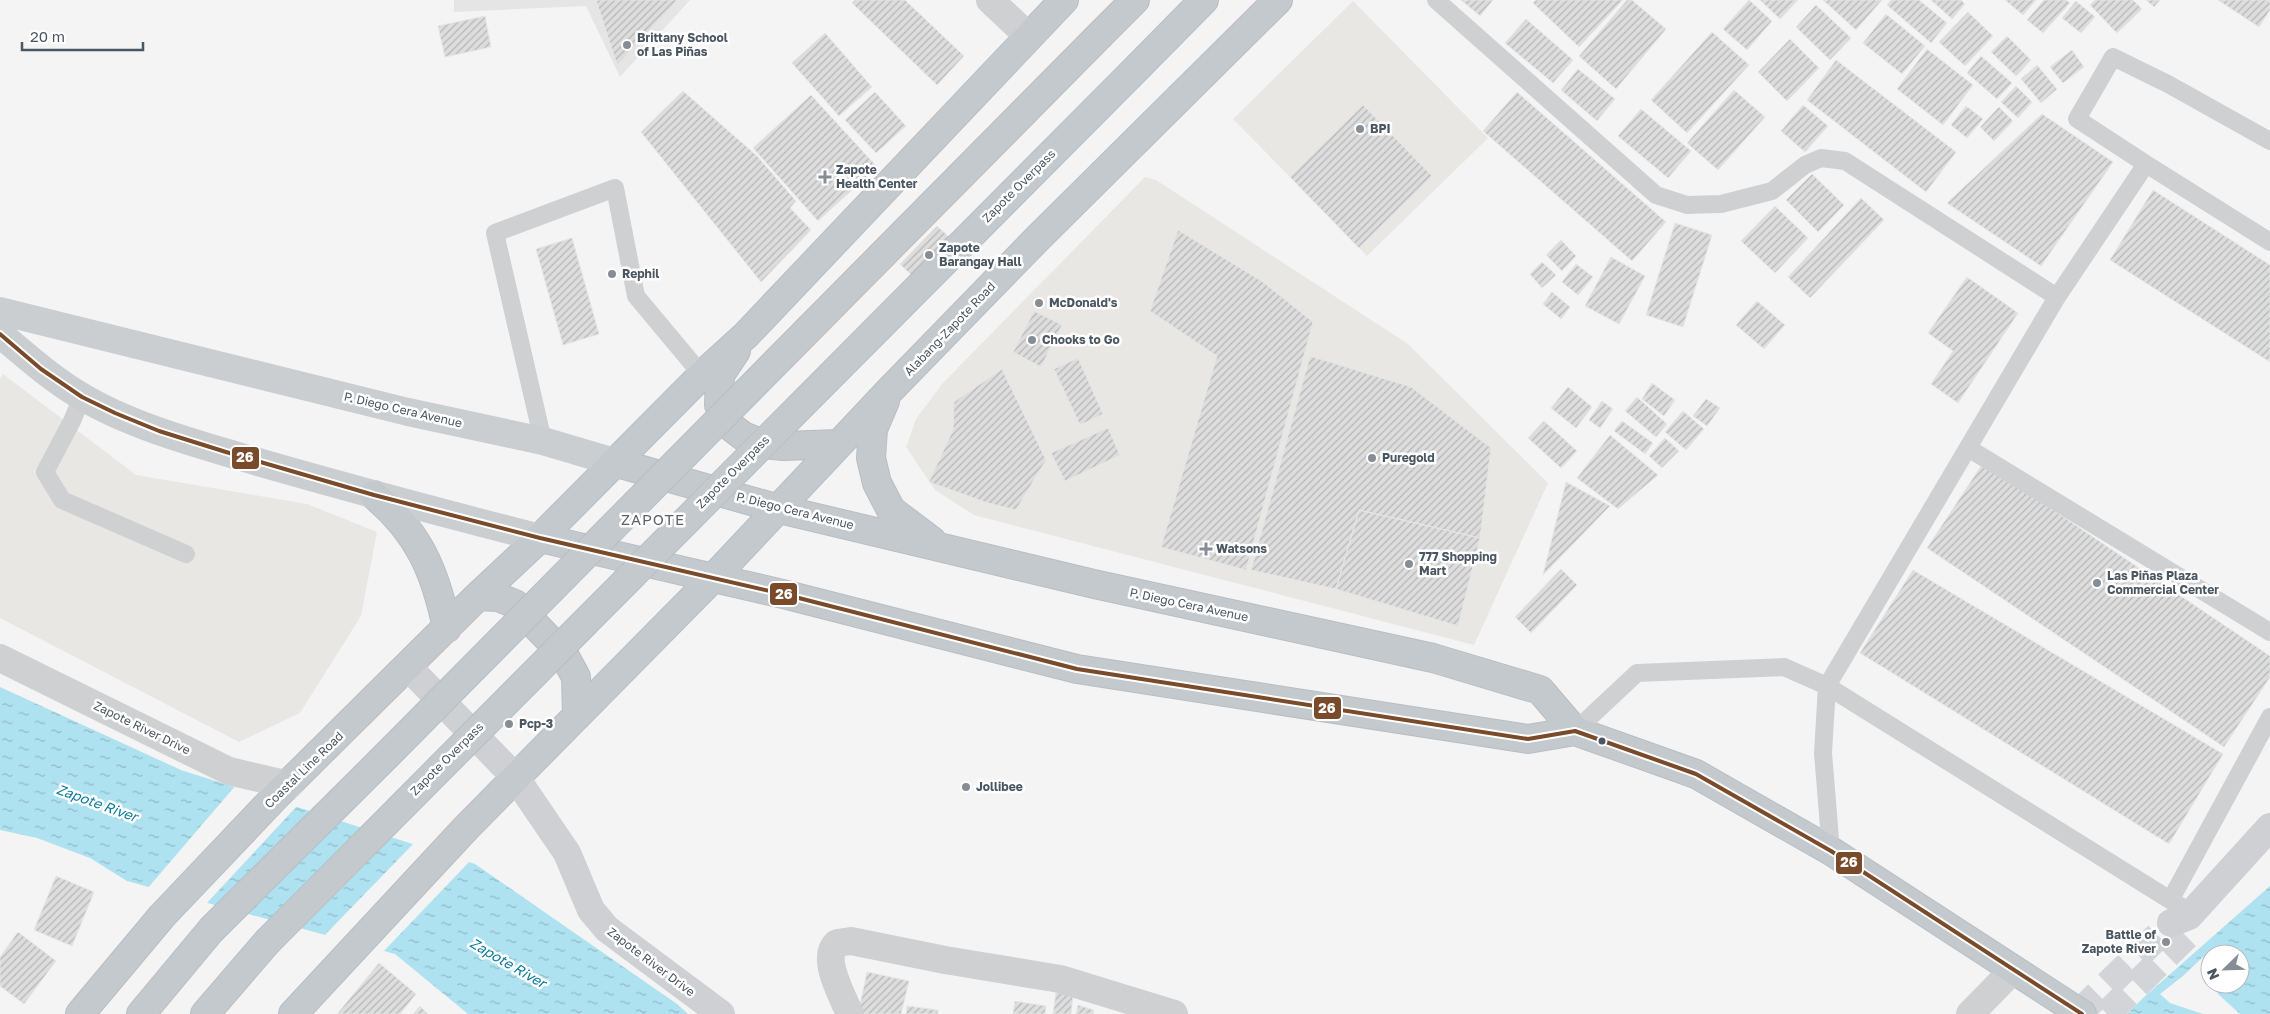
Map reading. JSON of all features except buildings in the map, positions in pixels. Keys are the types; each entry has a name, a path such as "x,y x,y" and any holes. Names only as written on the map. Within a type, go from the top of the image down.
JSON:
{"highway":[{"path":"540,538 702,374 746,335 1064,0"},
{"path":"141,1014 210,930 390,752 1135,0"},
{"name":"Zapote Overpass","path":"205,1014 267,942 308,900 1204,0"},
{"name":"Alabang-Zapote Road","path":"712,579 838,444 1038,238 1278,0"},
{"path":"746,335 720,376 719,405 730,426 743,436 763,444 783,446 838,444"},
{"path":"890,390 873,429 871,458 877,483 892,510 939,547"},
{"name":"P. Diego Cera Avenue","path":"614,462 779,509 1094,584 1433,658 1540,690 1575,731"},
{"path":"374,495 404,524 421,547 432,572 447,628"},
{"name":"P. Diego Cera Avenue","path":"540,538 787,595 1077,669 1528,739 1575,731 1696,774 1831,851 2082,1014"},
{"name":"Coastal Line Road","path":"80,1014 162,916 284,790 478,596 540,538"},
{"path":"293,1014 466,828 712,579"},
{"path":"478,596 498,597 515,604 564,655 576,677 577,716"}],"main road":[{"name":"P. Diego Cera Avenue","path":"0,311 408,412 543,441 614,462"},
{"name":"P. Diego Cera Avenue","path":"0,334 41,369 82,397 159,431 374,495 540,538"},
{"name":"Zapote River Drive","path":"408,667 516,778 567,854 591,910 606,929 721,1014"},
{"path":"2182,917 2270,828"}],"street":[{"path":"990,0 1028,36"},
{"name":"Zapote River Drive","path":"0,658 229,771 284,790"},
{"path":"850,1014 833,974 831,954 837,943 851,941 945,960 1060,979 1173,1014"},
{"path":"1970,1014 2013,970"}],"lane":[{"path":"1436,0 1656,195 1687,205 1721,204 1772,192 1805,165 1821,158 1845,161 2058,297"},
{"path":"2270,141 2168,84 2113,57 2077,119 2270,242"},
{"path":"1831,851 1822,753 1828,686 2058,297 2146,164"},
{"path":"543,441 495,233 615,188 636,296 702,374"},
{"path":"82,397 46,472 62,500 186,554"},
{"path":"1968,448 2270,632"},
{"path":"1575,731 1637,673 1784,667 1828,686 2182,917 2270,717"}],"shaded area":[{"name":"Brittany School of Las Piñas","path":"454,0 690,0 620,77 586,6 454,12"},
{"name":"BPI","path":"1353,1 1488,138 1367,256 1233,119"},
{"path":"1145,177 1156,180 1408,344 1548,483 1474,645 974,515 935,490 906,447 916,419 943,383"},
{"path":"3,374 136,475 307,504 377,532 361,616 300,713 239,742 0,618 0,379"}],"water":[{"name":"Zapote River","path":"0,687 181,770 475,864 677,1004 688,1014 468,1014 395,954 127,881 90,858 37,838 0,830"},
{"path":"2270,886 2270,1014 2127,1014 2200,948 2200,994 2250,994 2250,944 2204,944"}],"pier":[{"path":"236,785 298,805 205,905 147,889"},
{"path":"415,842 471,860 382,953 323,937"},
{"path":"2200,960 2200,994 2218,994 2240,1014 2203,1014 2170,1003 2160,994"}],"tunnel":[{"path":"2078,1014 2171,923"},
{"path":"2107,1014 2186,936"}],"transit line":[{"name":"26","path":"0,334 41,369 82,397 159,431 374,495 540,538 787,595 1077,669 1528,739 1575,731 1696,774 1831,851 2082,1014"}],"place":[{"name":"Brittany School of Las Piñas","path":"627,45"},
{"name":"BPI","path":"1360,129"},
{"name":"Zapote Health Center","path":"825,177"},
{"name":"Zapote Barangay Hall","path":"929,255"},
{"name":"Rephil","path":"612,274"},
{"name":"McDonald's","path":"1039,303"},
{"name":"Chooks to Go","path":"1032,340"},
{"name":"Puregold","path":"1372,458"},
{"name":"Watsons","path":"1206,549"},
{"name":"777 Shopping Mart","path":"1409,564"},
{"name":"Las Piñas Plaza Commercial Center","path":"2097,583"},
{"name":"Pcp-3","path":"509,724"},
{"name":"Jollibee","path":"966,787"},
{"name":"Battle of Zapote River","path":"2166,942"}],"district":[{"name":"ZAPOTE","path":"653,520"}]}
